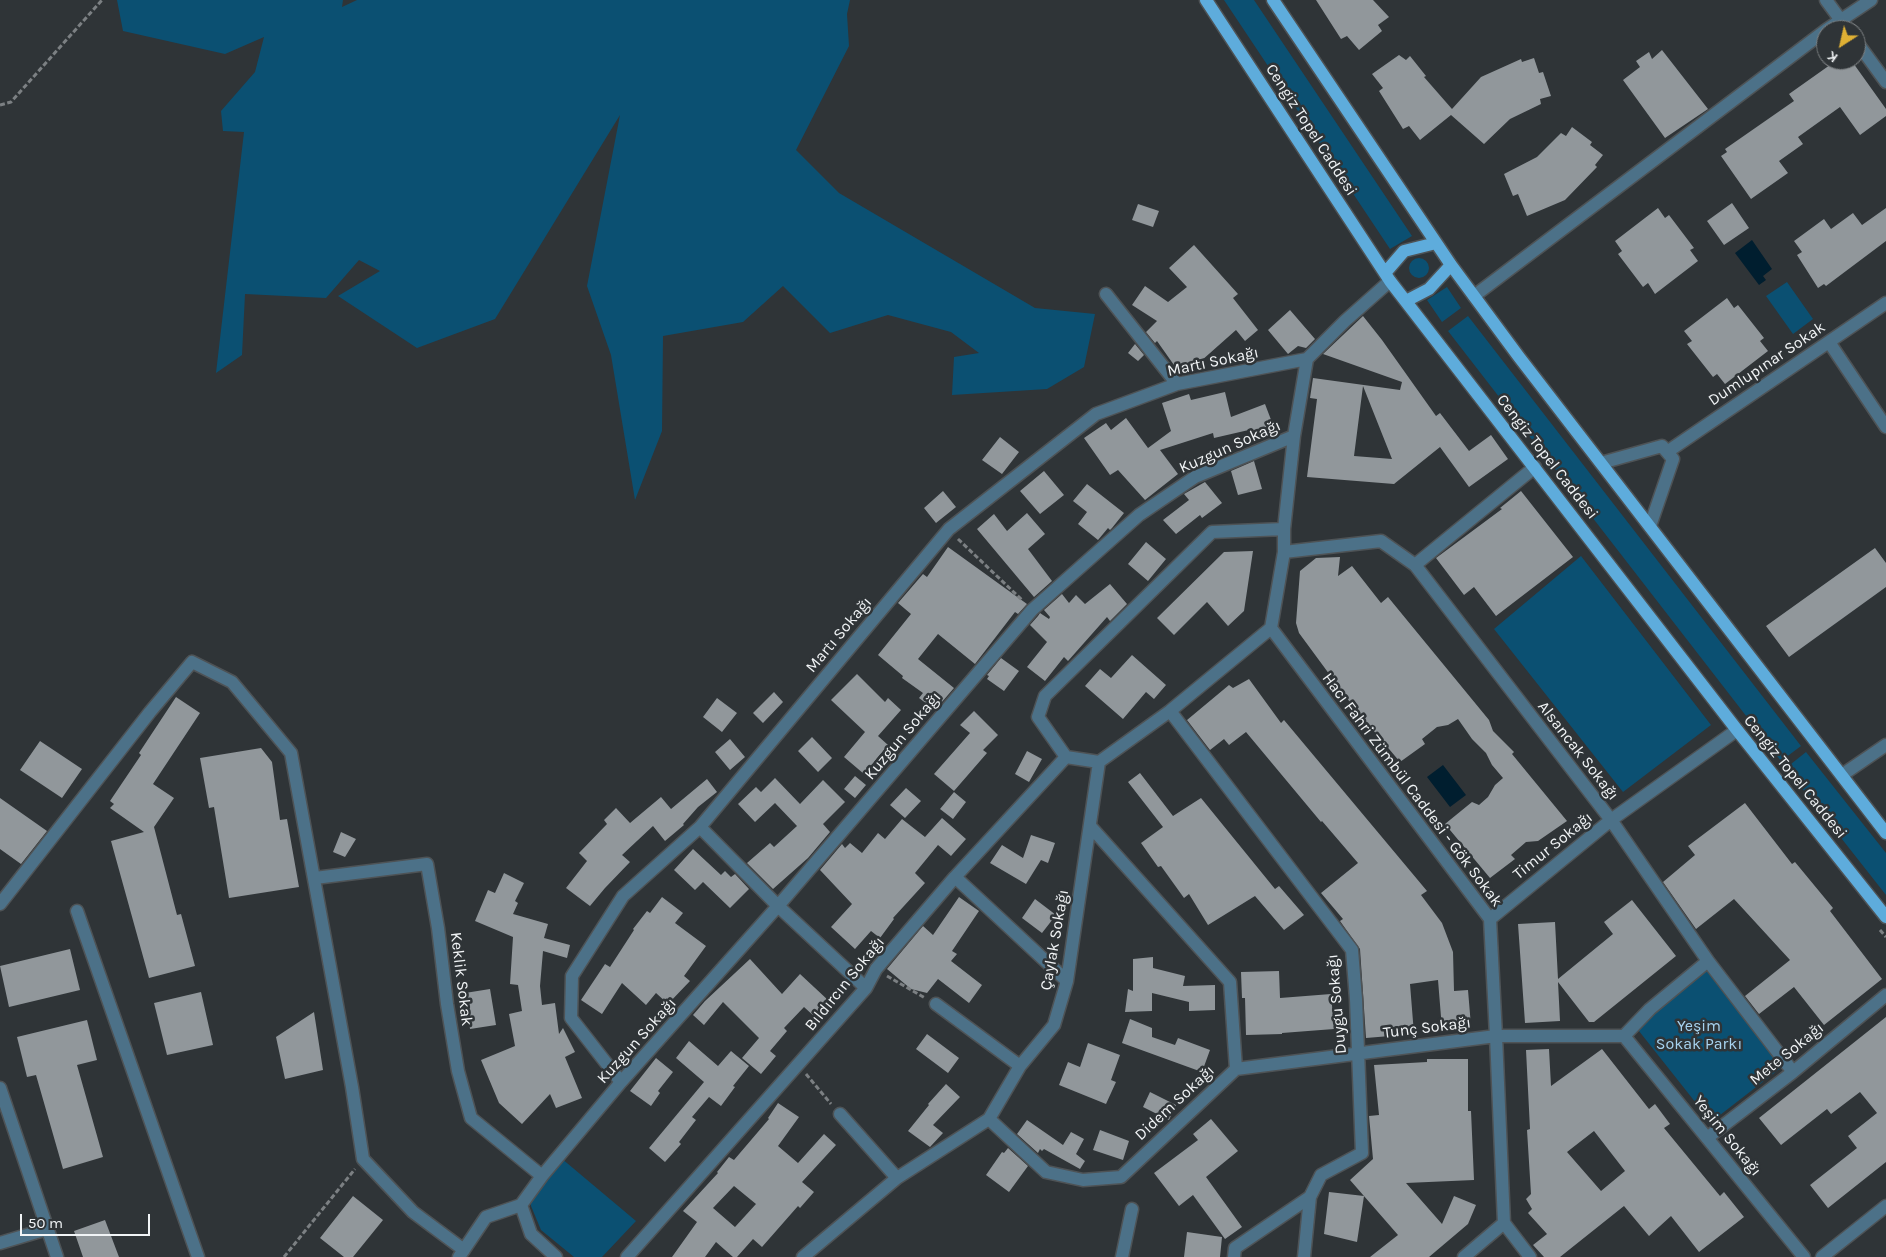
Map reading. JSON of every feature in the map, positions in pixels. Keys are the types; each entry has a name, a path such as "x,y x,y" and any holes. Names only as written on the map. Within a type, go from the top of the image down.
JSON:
{"main road":[{"name":"Cengiz Topel Caddesi","path":"1206,0 1388,277 1737,730 1886,917"},
{"path":"1273,0 1451,265 1601,463 1885,829"},
{"path":"1388,277 1404,251 1436,243"},
{"path":"1406,301 1429,288 1451,265"}],"street":[{"path":"1826,0 1840,20"},
{"path":"1849,20 1871,0"},
{"path":"1474,296 1816,38"},
{"path":"1866,55 1886,82"},
{"path":"1307,359 1388,277"},
{"path":"1106,294 1177,384"},
{"name":"Dumlupınar Sokak","path":"1667,452 1886,303"},
{"path":"1829,342 1886,426"},
{"name":"Martı Sokağı","path":"621,1082 571,1018 572,976 623,896 700,827 949,529 1096,414 1177,384 1307,359"},
{"name":"Kuzgun Sokağı","path":"521,1205 542,1176 621,1082 778,906 1032,610 1139,515 1195,477 1294,436 1307,359"},
{"path":"1284,528 1212,532 1045,696 1038,717 1066,757 1099,762 1170,711 1271,628 1284,552 1284,528 1294,436"},
{"path":"1601,463 1662,446 1673,459 1650,526"},
{"path":"1415,565 1535,468"},
{"name":"Alsancak Sokağı","path":"1284,552 1381,542 1415,565 1611,820 1708,961 1793,1072"},
{"name":"Hacı Fahri Zümbül Caddesi - Gök Sokak","path":"1271,628 1490,919 1504,1223"},
{"path":"0,904 150,712 192,662 232,682 291,753 351,1077 363,1159 413,1212 462,1254 486,1217 521,1205 531,1234 556,1257"},
{"name":"Duygu Sokağı","path":"1170,711 1352,950 1356,999 1362,1153 1322,1176 1310,1197 1235,1248 1234,1257"},
{"name":"Timur Sokağı","path":"1490,919 1611,820 1737,730"},
{"path":"1842,775 1886,745"},
{"name":"Bıldırcın Sokağı","path":"627,1257 866,988 876,969 955,877 1066,757"},
{"name":"Çaylak Sokağı","path":"803,1257 897,1178 989,1119 1020,1066 1054,1025 1067,981 1099,762"},
{"name":"Didem Sokağı","path":"989,1119 1046,1172 1083,1180 1121,1177 1236,1069 1230,982 1090,826"},
{"path":"700,827 778,906 866,988"},
{"name":"Keklik Sokak","path":"314,878 427,864 458,1071 471,1118 542,1176"},
{"path":"955,877 1067,981"},
{"path":"77,911 198,1257"},
{"path":"1624,1036 1650,1009 1708,961"},
{"name":"Mete Sokağı","path":"1707,1138 1793,1072 1886,995"},
{"path":"936,1004 1020,1066"},
{"name":"Tunç Sokağı","path":"1236,1069 1357,1052 1496,1036 1624,1036"},
{"name":"Yeşim Sokağı","path":"1624,1036 1804,1257"},
{"path":"0,1088 57,1257"},
{"path":"840,1114 897,1178"},
{"path":"1304,1257 1310,1197"},
{"path":"1822,1257 1886,1206"},
{"path":"1122,1257 1132,1209"},
{"path":"1464,1257 1504,1223 1530,1257"},
{"path":"0,1243 47,1229"}],"path":[{"path":"0,105 11,102 102,0"},
{"path":"949,529 1032,610"},
{"path":"876,969 936,1004"},
{"path":"799,1065 840,1114"},
{"path":"284,1257 363,1159"}],"green space":[{"path":"117,0 343,0 342,7 357,0 850,0 847,14 849,46 796,150 839,193 1035,308 1095,314 1084,367 1047,389 952,395 954,357 979,353 951,332 888,315 830,333 783,286 743,322 663,336 662,431 635,500 611,355 587,286 620,115 495,319 417,348 338,296 380,271 359,260 326,298 245,294 242,355 216,373 244,132 223,131 221,111 255,72 264,37 225,54 123,31"},
{"path":"1224,0 1254,0 1412,236 1390,249"},
{"path":"1419,258 1426,261 1429,268 1426,275 1419,278 1412,275 1409,268 1412,261"},
{"path":"1787,282 1813,319 1793,334 1766,296"},
{"path":"1447,287 1461,308 1442,322 1427,300"},
{"path":"1468,316 1801,746 1781,761 1448,331"},
{"path":"1581,556 1711,725 1623,792 1494,629"},
{"path":"1806,752 1886,853 1886,895 1786,768"},
{"name":"Yeşim Sokak Parkı","path":"1706,970 1782,1067 1711,1122 1635,1026"},
{"path":"561,1158 636,1221 602,1257 574,1257 541,1230 531,1206 531,1195"}],"shaded area":[{"path":"1752,240 1772,269 1763,276 1766,280 1759,285 1735,253"},
{"path":"1443,765 1466,795 1450,807 1427,777"}],"building":[{"path":"1316,0 1373,0 1389,17 1378,25 1382,31 1359,50 1347,36 1341,39"},
{"path":"1662,50 1708,109 1665,138 1623,80 1640,67 1636,61 1649,52 1652,59"},
{"path":"1399,55 1406,60 1410,56 1426,76 1424,77 1452,109 1481,77 1521,59 1522,62 1534,58 1539,73 1543,72 1551,96 1540,99 1541,104 1510,119 1484,144 1451,115 1420,140 1409,126 1403,129 1379,91 1383,88 1372,74"},
{"path":"1823,70 1858,70 1886,109 1886,116 1860,135 1840,107 1798,137 1803,144 1779,161 1788,173 1751,199 1721,156 1727,152 1725,149 1794,101 1789,94"},
{"path":"1572,127 1592,142 1590,145 1603,155 1595,165 1597,167 1565,200 1527,216 1518,194 1513,196 1504,174 1537,157 1561,133 1566,136"},
{"path":"1732,203 1749,228 1724,245 1707,221"},
{"path":"1138,204 1159,211 1153,227 1132,220"},
{"path":"1658,208 1665,218 1669,215 1694,248 1690,250 1698,261 1655,294 1648,283 1643,287 1618,254 1622,251 1615,241"},
{"path":"1886,208 1886,241 1826,286 1824,284 1818,288 1797,255 1802,252 1794,241 1824,219 1831,229 1853,213 1862,225"},
{"path":"1194,245 1238,294 1233,298 1258,330 1245,341 1236,330 1201,361 1181,375 1157,341 1155,343 1146,332 1157,321 1132,305 1145,286 1168,302 1187,287 1169,268"},
{"path":"1727,298 1734,308 1738,305 1764,338 1760,341 1768,351 1725,384 1717,374 1713,377 1687,344 1692,341 1684,331"},
{"path":"1290,310 1315,339 1306,348 1298,346 1288,354 1268,330"},
{"path":"1363,316 1436,416 1440,413 1469,451 1491,435 1508,459 1469,487 1440,447 1394,484 1307,477 1317,399 1310,398 1313,378 1400,390 1402,382 1323,354","holes":["1363,386 1392,459 1354,456"]},
{"path":"1135,344 1144,355 1138,361 1128,353"},
{"path":"1225,392 1231,417 1265,404 1273,425 1254,432 1253,429 1214,438 1213,433 1160,450 1178,474 1145,500 1118,470 1110,475 1084,438 1106,423 1111,430 1126,418 1148,448 1171,431 1162,403 1189,394 1191,400"},
{"path":"1000,437 1019,452 1002,474 982,460"},
{"path":"1254,461 1262,489 1238,495 1231,471"},
{"path":"1044,471 1064,495 1040,514 1020,491"},
{"path":"1205,482 1222,503 1202,518 1200,515 1176,534 1163,520 1189,500 1184,494"},
{"path":"1087,484 1124,513 1112,528 1110,530 1108,528 1098,540 1078,524 1087,512 1073,501"},
{"path":"943,491 956,507 936,523 924,508"},
{"path":"1521,491 1573,557 1496,616 1474,587 1464,595 1436,558 1502,509 1500,508"},
{"path":"1027,513 1045,534 1028,549 1052,581 1034,597 977,529 994,514 1007,531"},
{"path":"1146,542 1166,559 1148,581 1128,564"},
{"path":"948,547 1027,604 1018,614 1015,612 975,664 938,634 918,659 954,688 935,710 919,698 923,693 902,678 903,676 878,655 911,614 898,603 923,574 927,577"},
{"path":"1875,548 1886,563 1886,587 1789,657 1766,626"},
{"path":"1253,551 1244,611 1228,626 1207,602 1174,635 1157,618 1224,552"},
{"path":"1340,557 1338,576 1352,566 1381,603 1388,597 1489,720 1493,731 1514,752 1512,754 1567,821 1538,841 1526,842 1511,855 1515,859 1490,878 1445,824 1472,802 1479,805 1503,778 1492,765 1486,753 1472,739 1458,719 1448,725 1437,727 1422,739 1425,744 1400,762 1352,705 1299,633 1296,623 1300,571 1316,558"},
{"path":"1110,584 1127,604 1110,621 1107,617 1068,661 1064,657 1045,681 1027,667 1047,642 1030,625 1040,613 1049,619 1050,617 1044,610 1062,594 1069,603 1076,595 1085,604"},
{"path":"1132,655 1166,685 1154,699 1146,692 1123,719 1085,686 1100,669 1111,678"},
{"path":"1001,658 1019,671 1004,691 987,679 989,676 987,675"},
{"path":"857,674 885,702 888,698 901,710 878,736 888,745 864,774 844,757 865,732 831,700"},
{"path":"1249,679 1281,723 1284,720 1427,891 1421,895 1442,923 1453,952 1454,991 1468,990 1471,1026 1442,1029 1438,980 1410,984 1414,1034 1366,1038 1360,949 1340,921 1343,919 1321,893 1358,863 1246,732 1229,745 1224,739 1210,750 1187,720 1229,685 1233,688"},
{"path":"774,692 783,702 763,723 753,713"},
{"path":"176,697 200,713 153,784 174,798 154,827 177,915 181,914 195,966 149,978 111,841 144,832 110,808 114,804 110,801 141,755 139,753"},
{"path":"717,698 737,713 722,732 703,717"},
{"path":"974,711 998,735 983,750 987,753 954,791 934,774 970,733 960,725"},
{"path":"812,737 832,758 818,772 798,751"},
{"path":"730,739 745,757 730,770 715,752"},
{"path":"40,741 82,769 62,798 20,770"},
{"path":"261,748 272,762 280,820 287,819 299,887 229,898 214,807 209,808 200,758"},
{"path":"1027,751 1042,759 1029,782 1015,774"},
{"path":"1140,773 1173,816 1201,798 1275,889 1279,886 1304,915 1284,930 1255,896 1208,925 1189,894 1184,898 1161,866 1158,867 1141,843 1163,827 1128,782"},
{"path":"855,776 866,785 855,798 844,789"},
{"path":"775,778 800,804 823,780 845,802 823,824 830,832 808,858 773,889 747,863 770,843 774,847 797,826 775,803 755,822 738,804 756,787 761,792"},
{"path":"707,779 717,792 698,807 684,825 665,841 653,826 622,855 630,862 590,906 566,888 587,861 579,853 607,824 604,820 616,808 630,823 661,797 671,809"},
{"path":"906,788 921,801 905,818 890,805"},
{"path":"954,792 966,802 953,819 940,809"},
{"path":"0,798 47,831 21,864 0,849"},
{"path":"1745,803 1792,864 1795,862 1833,908 1830,911 1882,979 1824,1025 1794,987 1759,1014 1745,996 1790,960 1734,899 1696,929 1663,882 1695,855 1688,846"},
{"path":"942,818 966,839 951,856 938,845 915,873 925,883 893,918 880,938 871,931 855,949 831,927 852,904 820,870 842,844 845,848 850,843 862,853 878,833 885,839 902,819 925,837"},
{"path":"341,832 356,839 345,857 333,852"},
{"path":"1031,835 1055,843 1048,863 1041,860 1026,884 990,863 1002,845 1023,858"},
{"path":"693,849 721,875 725,871 731,877 735,874 749,889 730,908 703,882 695,890 674,870"},
{"path":"504,873 524,883 515,901 518,903 513,914 548,924 544,938 570,945 567,958 543,951 540,986 542,1005 555,1003 559,1034 563,1028 575,1052 565,1057 582,1098 556,1108 550,1094 522,1124 499,1103 481,1060 515,1046 509,1014 522,1011 518,985 510,984 513,937 475,921 488,890 495,893"},
{"path":"662,897 683,913 675,923 706,946 684,976 690,981 668,1004 656,993 646,1005 622,983 602,1014 581,1000 605,964 610,967 633,929 647,911 650,913"},
{"path":"959,897 979,911 952,951 957,954 951,961 982,985 969,1003 938,979 927,993 911,989 887,969 923,926 933,935"},
{"path":"1035,899 1056,915 1042,933 1022,918"},
{"path":"1632,900 1676,956 1594,1022 1589,1022 1558,982 1560,1021 1525,1023 1518,924 1555,922 1558,979 1613,934 1604,922"},
{"path":"70,949 80,990 9,1007 0,966"},
{"path":"1153,957 1153,968 1185,976 1183,986 1215,985 1215,1010 1189,1011 1189,1002 1152,993 1152,1011 1125,1012 1128,989 1133,991 1133,959"},
{"path":"750,959 782,994 800,974 829,1001 816,1018 804,1007 784,1028 787,1031 770,1051 776,1056 761,1074 742,1058 759,1038 723,1002 704,1025 693,1015 705,1001"},
{"path":"1279,971 1280,998 1331,994 1334,1029 1246,1035 1245,998 1242,998 1241,972"},
{"path":"490,989 496,1025 470,1029 465,993"},
{"path":"201,992 213,1045 167,1055 154,1003"},
{"path":"314,1012 323,1070 285,1079 276,1037"},
{"path":"1886,1017 1886,1162 1828,1208 1810,1185 1857,1148 1848,1136 1877,1113 1860,1092 1831,1114 1827,1109 1781,1145 1759,1118"},
{"path":"1130,1019 1152,1028 1152,1037 1175,1045 1178,1038 1210,1050 1202,1072 1122,1043"},
{"path":"87,1020 97,1060 77,1065 103,1157 63,1169 36,1075 27,1077 17,1037"},
{"path":"927,1034 959,1058 948,1073 916,1049"},
{"path":"689,1041 718,1066 731,1051 749,1066 733,1086 735,1087 721,1106 709,1097 692,1117 696,1120 679,1142 681,1144 665,1162 649,1148 704,1082 676,1058"},
{"path":"1088,1043 1120,1055 1111,1080 1116,1082 1106,1104 1059,1085 1068,1062 1080,1067"},
{"path":"1549,1049 1551,1086 1602,1049 1649,1109 1655,1104 1670,1124 1664,1128 1720,1196 1724,1192 1744,1217 1699,1252 1671,1216 1649,1236 1624,1206 1560,1257 1544,1257 1533,1245 1547,1234 1528,1213 1532,1209 1526,1199 1531,1194 1527,1130 1530,1129 1526,1050","holes":["1594,1131 1625,1171 1601,1191 1567,1152"]},
{"path":"656,1058 673,1072 658,1091 660,1093 651,1106 630,1091"},
{"path":"1427,1059 1468,1059 1468,1111 1471,1111 1474,1180 1406,1183 1442,1224 1454,1196 1476,1205 1468,1224 1429,1257 1370,1257 1398,1235 1350,1180 1373,1159 1369,1116 1379,1115 1374,1065 1427,1062"},
{"path":"946,1084 960,1097 933,1125 943,1133 930,1147 908,1131"},
{"path":"1150,1092 1176,1105 1169,1120 1143,1107"},
{"path":"778,1103 799,1117 778,1146 798,1163 824,1134 836,1145 802,1182 814,1192 800,1208 798,1206 762,1247 753,1239 737,1257 733,1257 716,1242 705,1257 672,1257 697,1222 683,1211 718,1173 729,1157 734,1160","holes":["734,1186 756,1204 735,1227 713,1208"]},
{"path":"1211,1119 1238,1151 1206,1177 1242,1227 1225,1239 1193,1195 1179,1206 1154,1173 1198,1140 1193,1134"},
{"path":"1027,1120 1063,1145 1071,1132 1084,1139 1076,1154 1085,1161 1080,1169 1044,1149 1042,1151 1040,1149 1038,1153 1017,1134"},
{"path":"1100,1130 1129,1141 1123,1160 1093,1150"},
{"path":"1008,1148 1028,1166 1009,1192 986,1175 1002,1152 1004,1153"},
{"path":"1329,1192 1364,1196 1357,1242 1324,1234"},
{"path":"353,1196 383,1220 353,1257 344,1257 320,1238"},
{"path":"105,1220 119,1257 83,1257 74,1231"},
{"path":"1187,1232 1222,1237 1220,1257 1184,1257"}]}
